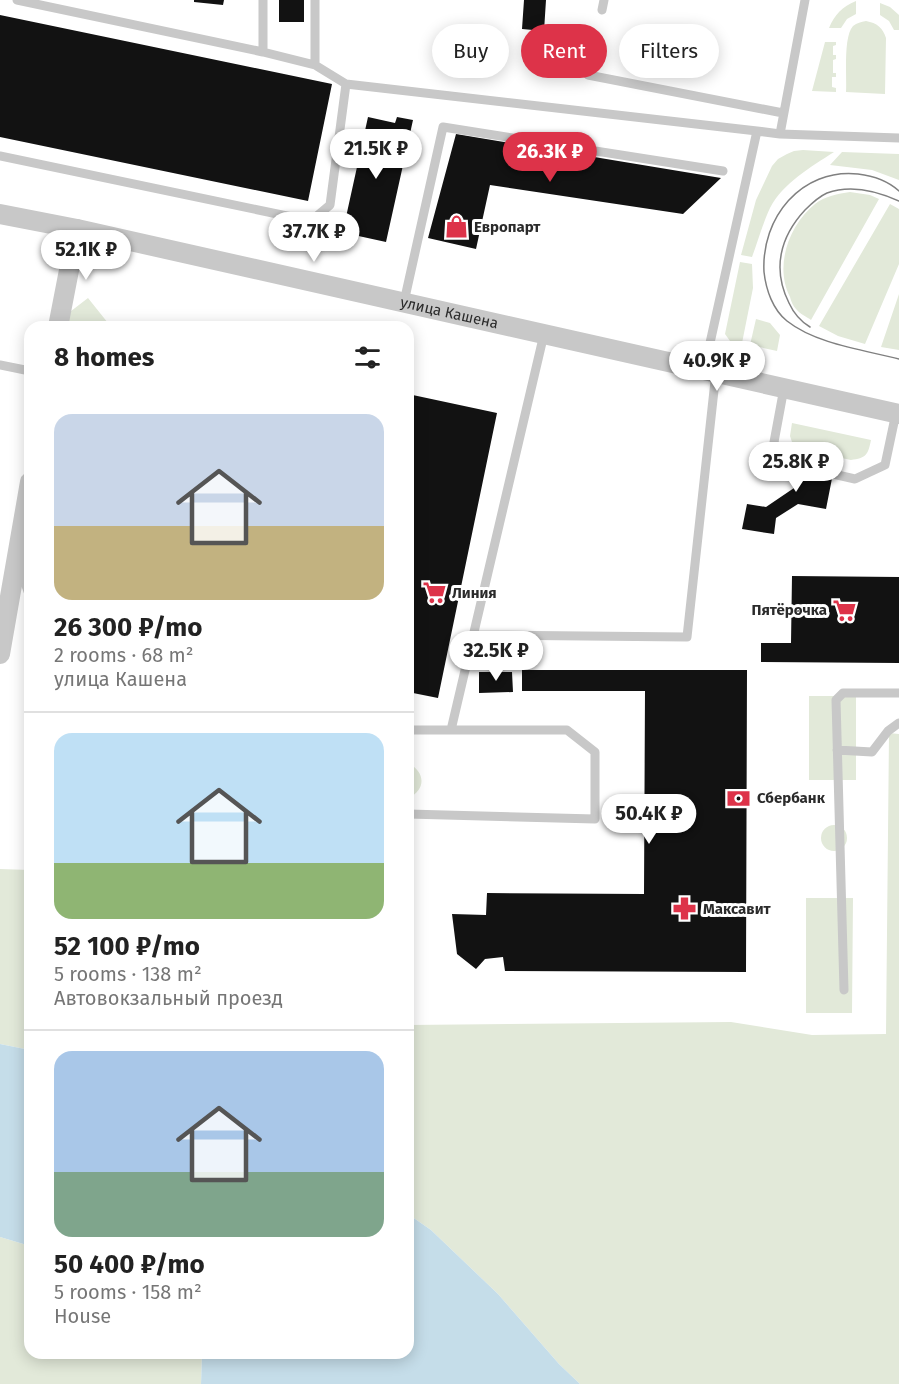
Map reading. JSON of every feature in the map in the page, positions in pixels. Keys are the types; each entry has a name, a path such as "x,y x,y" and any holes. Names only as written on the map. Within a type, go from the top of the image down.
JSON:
{"street":[{"name":"улица Кашена","path":"0,214 76,229 897,413"},
{"path":"59,321 76,229"},
{"path":"0,654 24,515"}],"lane":[{"path":"17,0 315,65 346,84 780,134 899,138"},
{"path":"263,0 263,52"},
{"path":"315,0 315,65"},
{"path":"780,134 805,0"},
{"path":"603,78 783,113"},
{"path":"0,156 311,221 330,205 346,84"},
{"path":"404,303 442,128 723,171"},
{"path":"473,635 687,637 710,371 757,131"},
{"path":"451,730 544,334"},
{"path":"0,365 24,370"},
{"path":"784,388 774,442 785,464 798,467"},
{"path":"833,474 855,479 885,465 897,413"},
{"path":"16,558 24,580"},
{"path":"844,990 836,700 843,693 899,693"},
{"path":"837,750 872,752 888,731 899,723"},
{"path":"414,730 567,730 595,752 595,819 414,814"}],"green space":[{"path":"856,1 856,14 847,19 841,28 829,28 840,12"},
{"path":"880,3 890,7 899,15 899,30 894,30 889,21 880,15"},
{"path":"866,21 879,26 886,38 885,94 846,92 847,48 850,31 853,26"},
{"path":"825,42 836,42 833,46 833,55 836,55 836,59 833,60 833,73 836,73 836,77 832,77 832,87 836,88 836,92 812,91"},
{"path":"803,150 834,152 798,176 782,191 770,208 752,257 741,255 756,200 772,166 787,154"},
{"path":"842,152 899,154 899,180 872,170 830,165"},
{"path":"850,192 879,199 811,320 795,308 785,285 784,259 787,247 798,223 815,204 827,197"},
{"path":"890,204 899,209 899,264 865,344 838,336 819,326"},
{"path":"740,262 752,264 753,288 742,343 730,341 725,334"},
{"path":"899,294 899,350 881,347"},
{"path":"88,298 106,321 65,321 62,318"},
{"path":"756,319 770,323 780,335 777,351 750,345"},
{"path":"792,423 871,440 869,449 863,457 851,460 799,449 790,436"},
{"path":"809,696 856,696 856,780 809,780"},
{"path":"889,733 899,734 899,1384 580,1384 559,1364 498,1294 431,1230 414,1218 414,1025 731,1022 812,1035 886,1034"},
{"path":"414,767 422,781 414,795"},
{"path":"834,825 843,829 847,838 843,847 834,851 825,847 821,838 825,829"},
{"path":"0,869 24,870 24,1049 0,1044"},
{"path":"806,898 853,898 852,1013 806,1013"},
{"path":"0,1237 24,1244 24,1359 202,1359 201,1384 0,1384"}],"water":[{"path":"0,1044 24,1049 24,1244 0,1237"},
{"path":"414,1218 431,1230 498,1294 559,1364 580,1384 201,1384 202,1359 414,1359"}],"building":[{"path":"194,0 224,0 223,5 194,2"},
{"path":"279,0 304,0 304,22 279,22"},
{"path":"524,0 546,0 544,24 522,24"},
{"path":"0,15 332,84 308,201 0,137"},
{"path":"368,117 395,123 397,117 413,120 386,242 331,230 334,215 346,217"},
{"path":"456,134 721,178 683,214 490,185 476,249 428,238"},
{"name":"Линия","path":"414,395 497,413 438,698 414,693"},
{"path":"801,451 836,458 826,509 798,504 776,518 774,534 742,529 747,504 766,507 794,488"},
{"name":"Пятёрочка","path":"792,576 899,577 899,663 761,662 761,643 791,643"},
{"path":"522,670 747,670 746,972 505,971 503,957 485,959 476,969 457,954 452,914 486,915 487,893 644,894 645,691 522,691"},
{"path":"479,672 512,672 513,692 479,693"}],"tram line":[{"path":"899,191 880,179 858,174 837,174 819,179 802,188 788,200 769,233 764,272 768,293 774,305 787,321 799,329 826,341 899,359"},
{"path":"810,327 793,311 781,278 780,266 784,242 796,220 818,198 836,190 864,190 899,201"}],"place":[{"name":"Европарт","path":"456,227"},
{"name":"Линия","path":"434,593"},
{"name":"Пятёрочка","path":"845,610"},
{"name":"Сбербанк","path":"739,798"},
{"name":"Максавит","path":"685,909"}]}
